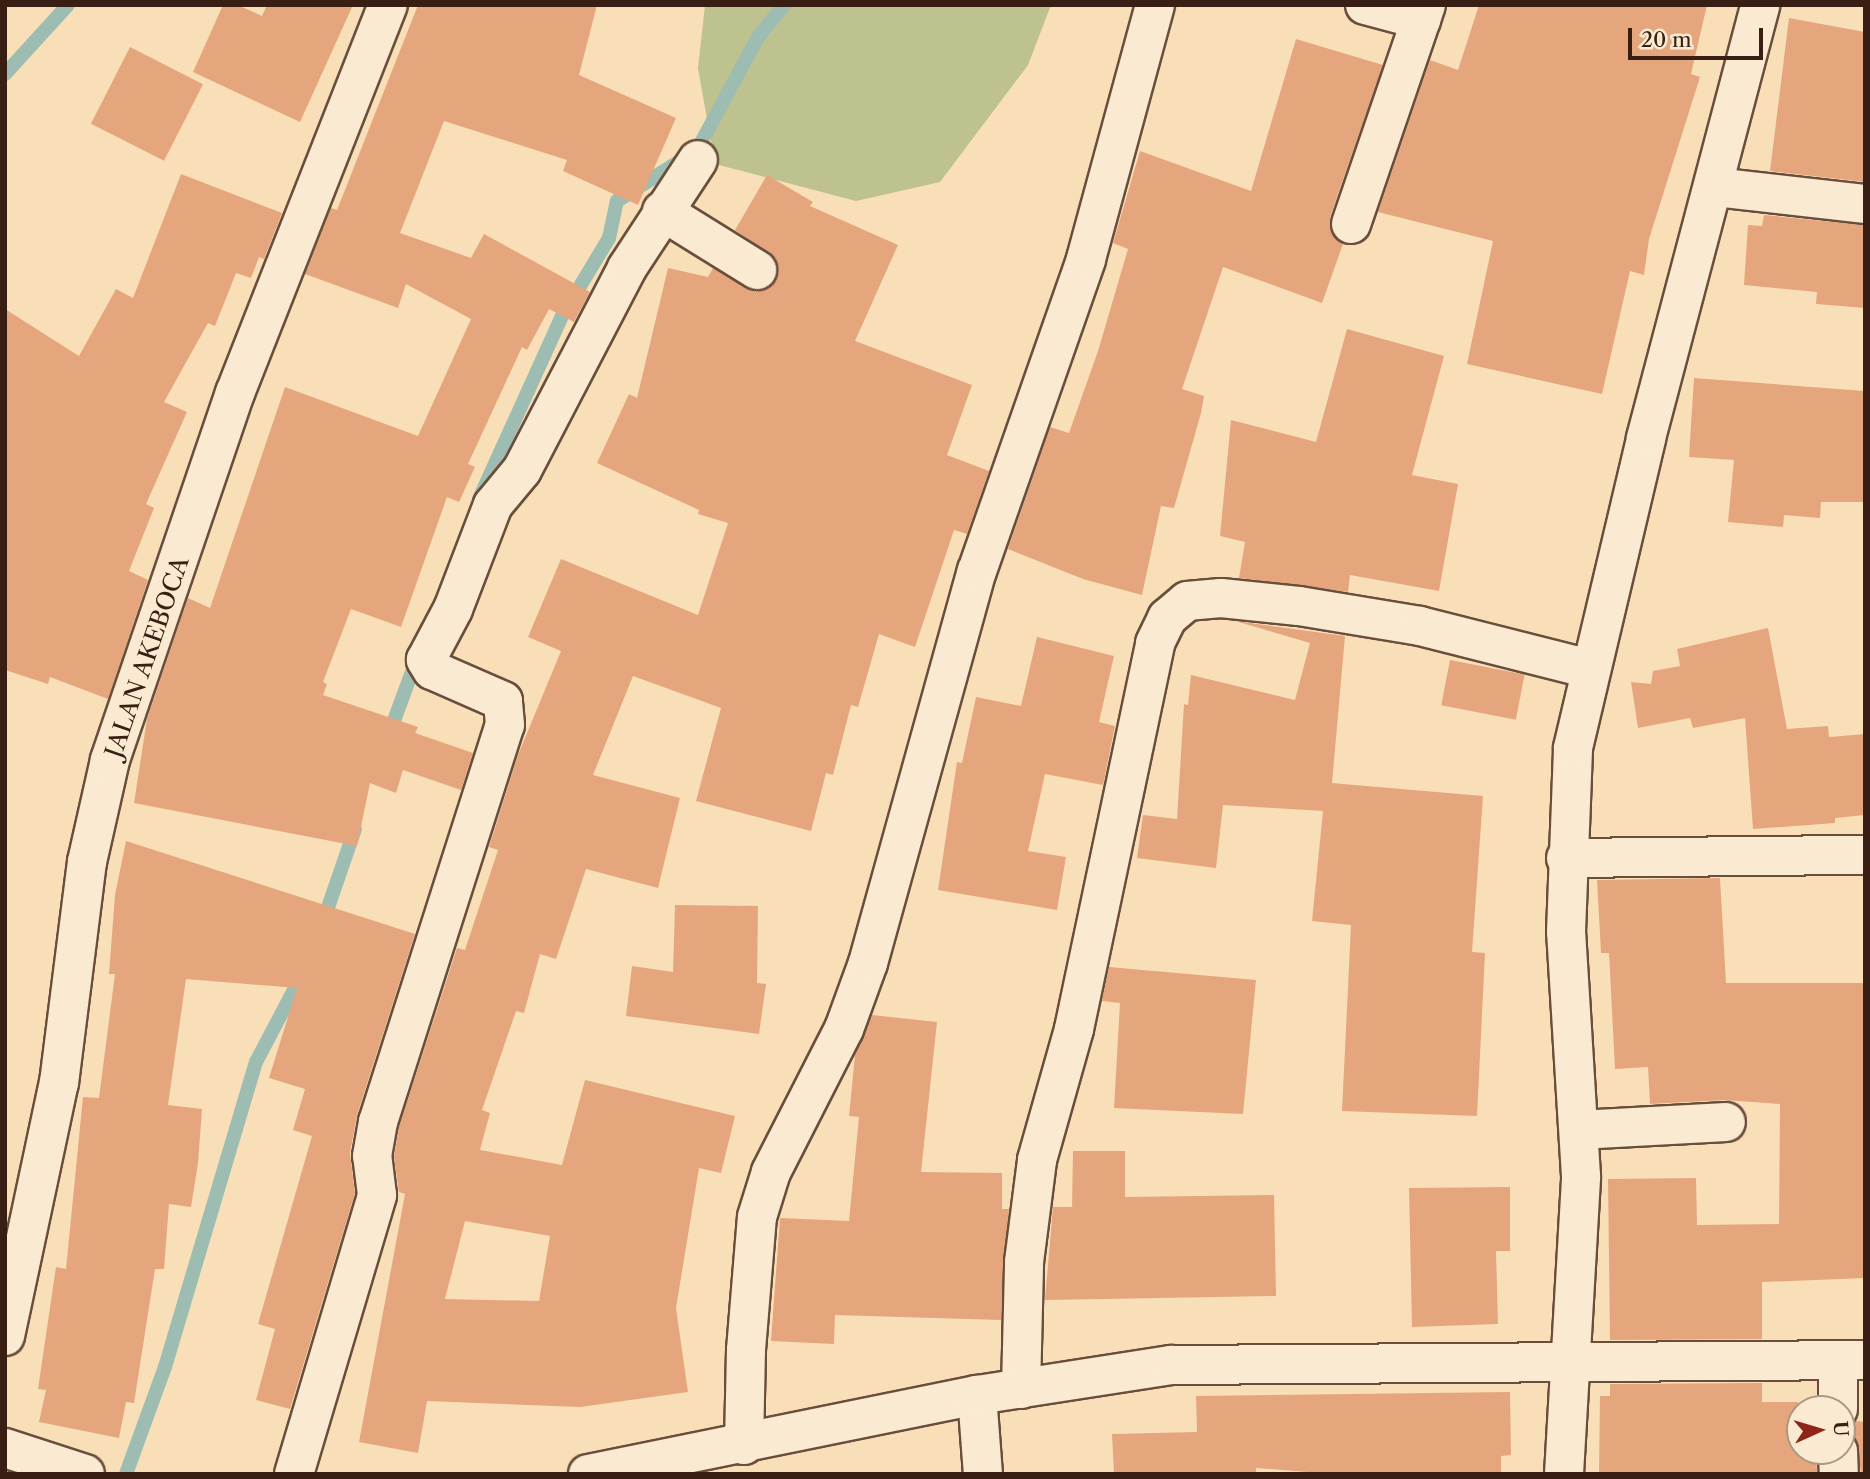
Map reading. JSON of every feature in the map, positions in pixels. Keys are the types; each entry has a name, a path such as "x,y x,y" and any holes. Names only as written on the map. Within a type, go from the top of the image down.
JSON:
{"street":[{"name":"JALAN AKEBOCA","path":"5,1336 58,1083 87,862 110,760 235,393 387,5"},
{"path":"744,1445 746,1350 757,1217 771,1172 844,1029 868,963 977,571 1086,260 1155,5"},
{"path":"1351,224 1423,13 1365,5"},
{"path":"1564,1474 1579,1279 1579,1130 1566,858 1573,748 1646,438 1715,187 1760,5"},
{"path":"294,1474 377,1195 372,1156 377,1122 505,725 503,701 432,670 426,660 453,608 493,505 522,470 601,314 663,211 698,160"},
{"path":"1715,187 1865,204"},
{"path":"663,211 757,270"},
{"path":"1021,1389 1024,1262 1037,1160 1073,1029 1155,643 1167,618 1187,601 1222,598 1299,606 1420,626 1590,669"},
{"path":"1566,858 1865,855"},
{"path":"1579,1130 1726,1122"},
{"path":"588,1474 744,1445 977,1395 1171,1365 1851,1361 1842,1395"},
{"path":"977,1395 983,1474"},
{"path":"5,1448 85,1474"}],"green space":[{"path":"705,5 1051,5 1028,65 940,182 856,201 715,164 698,68"}],"building":[{"path":"223,5 238,5 262,16 267,5 353,5 300,122 193,72"},
{"path":"418,5 597,5 579,75 676,118 638,205 563,171 567,160 444,121 400,233 471,258 484,234 590,292 574,322 549,309 527,350 522,347 468,464 475,467 459,502 447,497 401,627 351,609 323,682 327,684 323,695 418,727 415,733 473,753 461,790 403,770 396,793 370,783 357,846 134,803 147,719 188,598 210,608 285,387 418,436 471,319 406,284 398,308 305,274 331,208 337,210"},
{"path":"1479,5 1707,5 1691,74 1700,77 1649,239 1644,275 1630,271 1602,394 1467,364 1493,241 1378,212 1430,60 1458,70"},
{"path":"1789,18 1865,32 1865,182 1770,171"},
{"path":"1296,39 1383,65 1330,217 1330,229 1343,244 1322,303 1223,267 1182,389 1204,396 1201,413 1174,508 1161,506 1142,595 1083,579 1008,549 1050,427 1069,433 1098,351 1128,249 1113,243 1140,151 1251,191"},
{"path":"130,47 203,84 164,161 91,124"},
{"path":"181,174 282,213 264,259 259,257 251,278 236,273 215,326 208,323 164,402 187,412 146,504 154,508 129,571 148,580 108,699 50,677 48,684 5,670 5,309 79,356 116,289 133,298"},
{"path":"767,175 813,202 810,206 898,245 855,341 972,385 947,455 989,471 967,534 954,530 915,647 879,634 858,707 851,705 833,775 826,773 811,831 696,801 721,708 633,676 593,775 680,798 658,888 586,869 556,959 540,954 524,1013 516,1011 482,1110 490,1113 480,1150 562,1165 585,1080 735,1116 721,1173 699,1168 676,1308 688,1392 580,1407 427,1401 418,1453 359,1442 405,1194 399,1192 394,1157 399,1127 457,948 465,950 498,850 489,847 518,755 561,651 528,637 561,559 698,615 728,523 698,514 699,510 597,463 629,394 637,398 668,268 708,277 713,268 756,292 776,281 776,259 735,230","holes":["465,1221 550,1236 539,1301 445,1299"]},
{"path":"1764,215 1865,225 1865,308 1816,304 1817,292 1744,285 1748,225 1762,226"},
{"path":"1347,329 1444,356 1412,475 1458,484 1439,591 1350,575 1348,592 1239,578 1245,542 1220,536 1231,420 1316,442"},
{"path":"1694,378 1865,391 1865,502 1821,502 1820,518 1784,515 1783,527 1728,522 1734,460 1689,457"},
{"path":"1235,621 1345,636 1332,783 1483,796 1472,952 1485,953 1477,1116 1342,1111 1351,925 1312,921 1323,811 1223,805 1216,868 1137,858 1143,815 1177,819 1184,704 1188,705 1191,675 1295,700 1310,643"},
{"path":"1768,628 1787,729 1828,726 1829,737 1865,734 1865,815 1835,818 1835,823 1753,829 1745,718 1693,728 1690,718 1638,728 1631,682 1651,684 1653,671 1680,666 1677,649"},
{"path":"1037,637 1114,656 1099,722 1115,726 1103,785 1045,774 1028,851 1066,857 1057,910 938,890 957,762 962,763 976,697 1021,706"},
{"path":"1450,660 1525,675 1516,720 1441,705"},
{"path":"126,841 415,934 357,1115 350,1153 355,1193 290,1409 256,1400 275,1329 258,1324 312,1136 293,1130 305,1089 269,1078 297,988 186,979 168,1105 202,1109 198,1163 191,1207 169,1204 164,1269 155,1269 134,1403 126,1402 119,1438 39,1422 46,1390 38,1389 56,1267 66,1269 83,1097 99,1098 115,974 109,974 115,895"},
{"path":"1720,878 1726,983 1865,983 1865,1278 1762,1282 1762,1339 1610,1340 1608,1179 1696,1178 1697,1225 1779,1224 1780,1104 1725,1100 1650,1104 1648,1067 1615,1069 1609,953 1601,953 1597,880"},
{"path":"675,905 758,906 757,983 766,984 759,1034 626,1016 632,966 673,972"},
{"path":"1109,967 1256,980 1243,1114 1114,1108 1120,1003 1102,1001"},
{"path":"872,1015 937,1022 921,1172 1002,1173 1002,1209 1009,1209 1001,1320 835,1315 834,1344 771,1341 780,1218 849,1221 859,1117 849,1116 855,1055"},
{"path":"1073,1151 1125,1151 1125,1197 1274,1195 1276,1296 1045,1300 1053,1207 1072,1207"},
{"path":"1510,1187 1510,1251 1496,1251 1498,1324 1412,1327 1409,1188"},
{"path":"1762,1383 1762,1402 1786,1402 1786,1465 1817,1465 1817,1474 1599,1474 1600,1396 1610,1396 1610,1384"},
{"path":"1510,1392 1511,1455 1501,1456 1501,1474 1332,1474 1256,1468 1256,1474 1114,1474 1112,1434 1197,1432 1196,1396"},
{"path":"1856,1421 1865,1422 1865,1474 1861,1474"}],"waterway":[{"path":"5,74 68,5"},
{"path":"479,499 562,316 609,238 617,201 697,150 758,37 784,5"},
{"path":"388,737 417,658"},
{"path":"323,922 355,829"},
{"path":"126,1474 165,1367 256,1062 304,971"}]}
